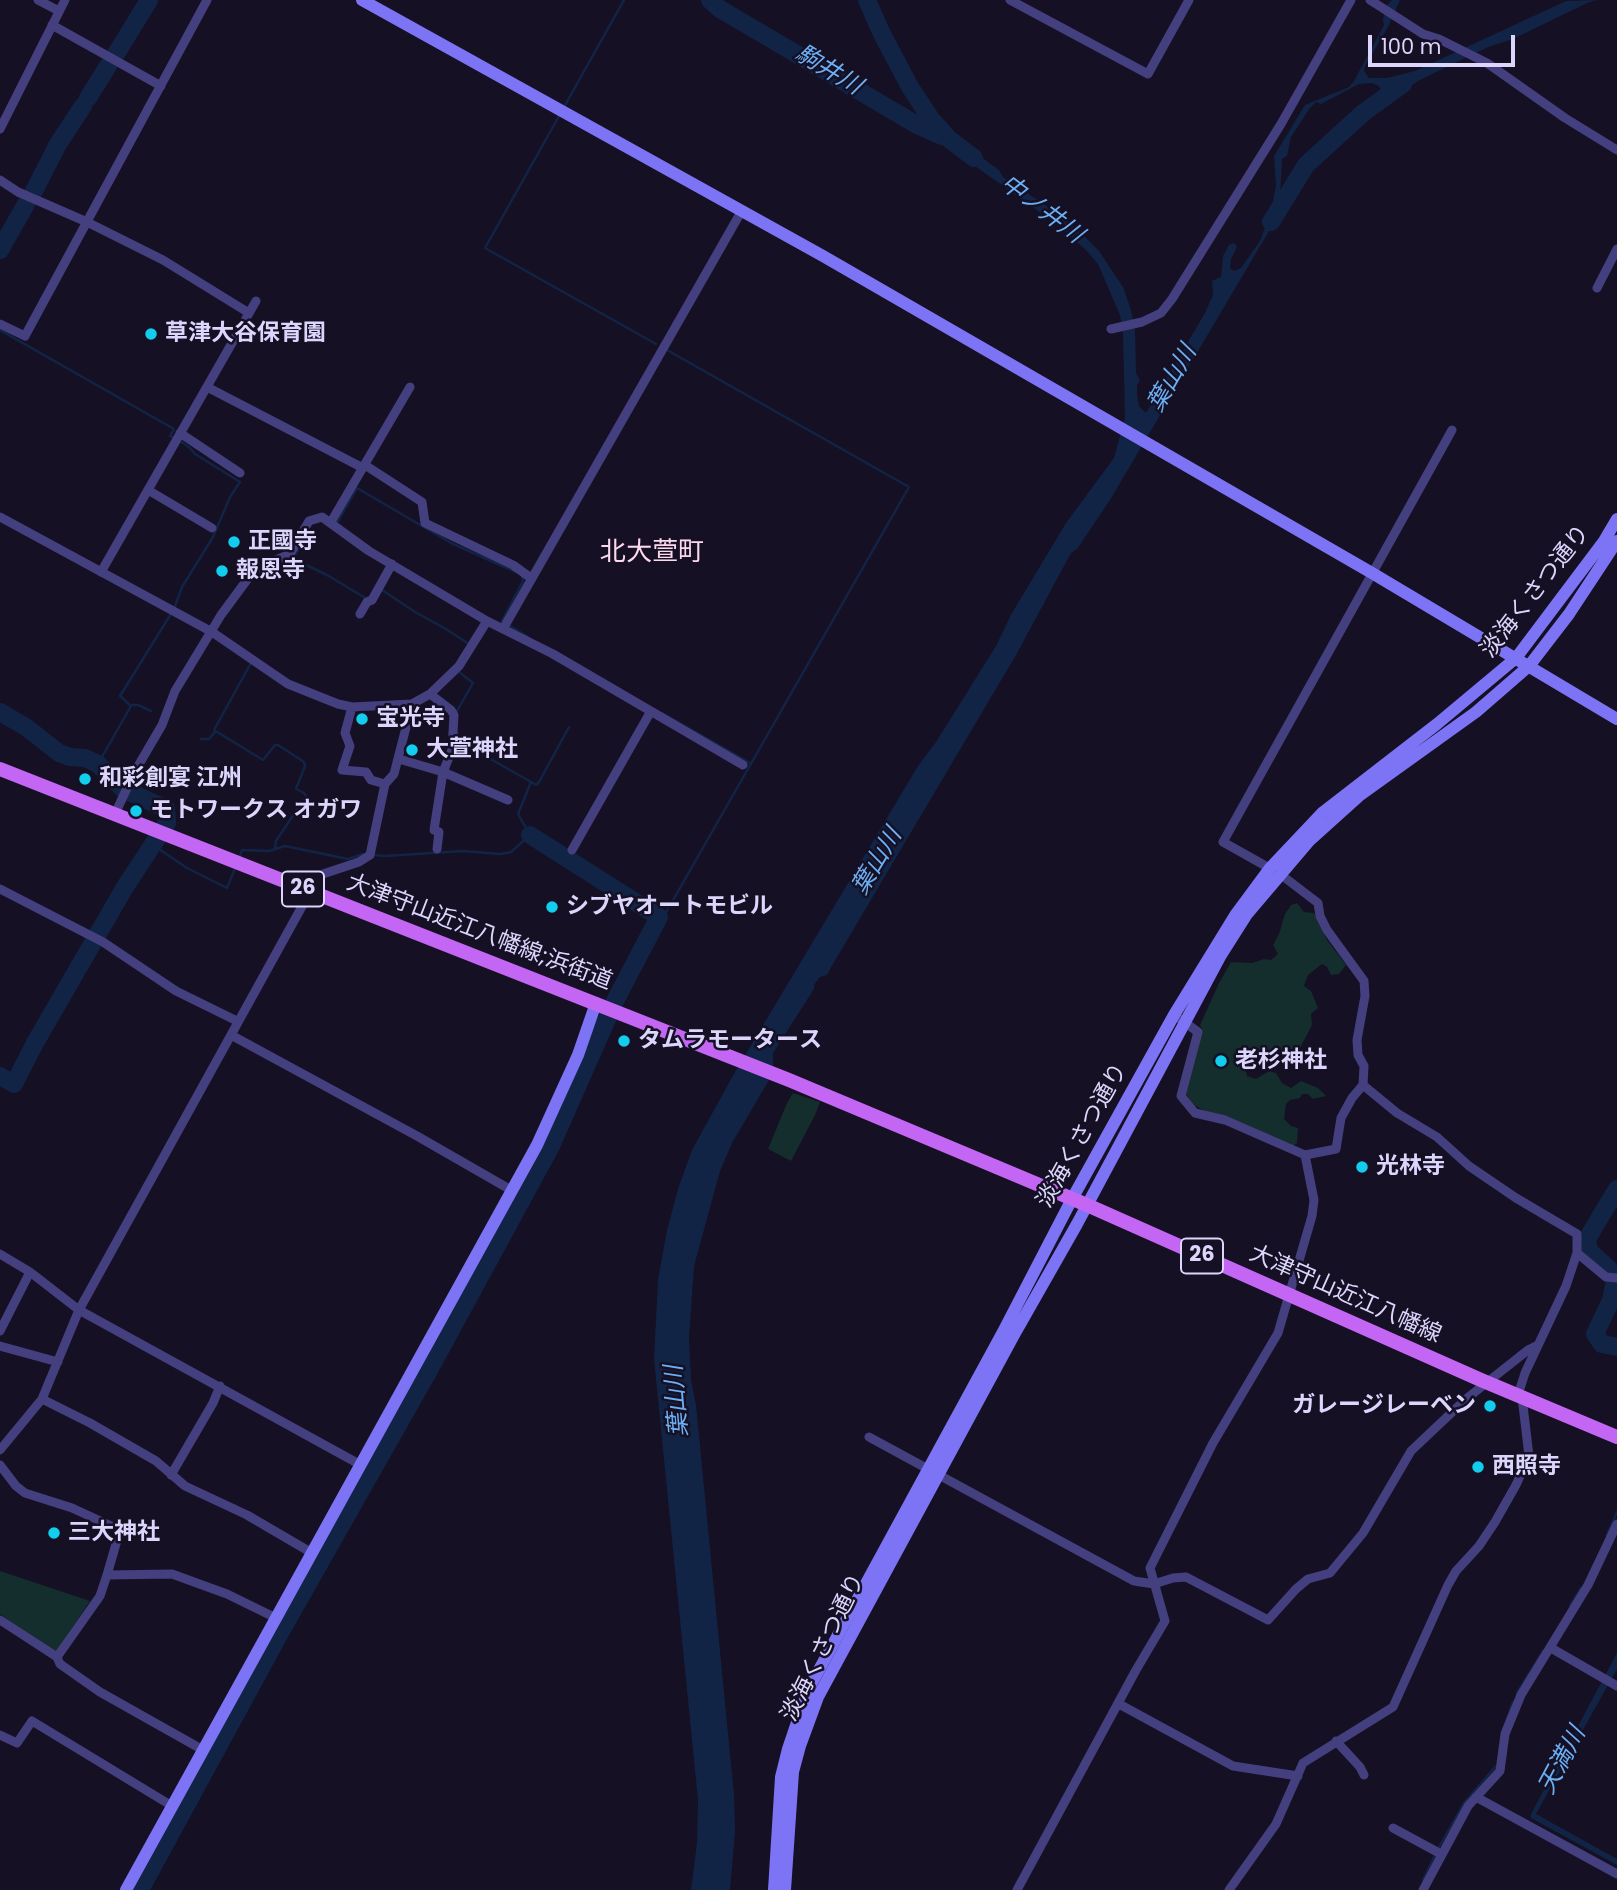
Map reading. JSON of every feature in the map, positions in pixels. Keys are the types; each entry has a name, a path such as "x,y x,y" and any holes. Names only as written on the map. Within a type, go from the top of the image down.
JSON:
{"main road":[{"name":"大津守山近江八幡線;浜街道","path":"0,769 785,1079"},
{"name":"大津守山近江八幡線","path":"785,1079 1087,1205 1487,1383 1617,1437"}],"street":[{"path":"38,0 59,10"},
{"path":"0,129 65,0"},
{"path":"0,324 25,336 207,0"},
{"path":"362,0 823,256 1372,573 1617,719"},
{"path":"1010,0 1147,74 1189,0"},
{"path":"1111,329 1143,323 1161,313 1172,299 1281,124 1351,0"},
{"path":"1370,0 1423,34 1487,63 1565,118 1617,150"},
{"path":"52,25 161,86"},
{"path":"0,180 18,192 87,222 163,260 248,313"},
{"path":"505,625 741,212"},
{"path":"1597,288 1617,250"},
{"path":"101,572 256,301"},
{"path":"207,387 364,467 422,502 425,523 513,565 531,578"},
{"path":"331,522 410,387"},
{"path":"1179,1019 1198,1032 1181,1096 1195,1113 1225,1120 1306,1155 1336,1149 1341,1118 1363,1085 1364,1066 1358,1055 1357,1040 1365,996 1363,981 1327,930 1320,916 1318,902 1275,871 1223,842 1452,430"},
{"path":"180,433 240,473"},
{"path":"148,490 212,528"},
{"path":"0,517 212,632 288,684 352,707 412,704 430,694 460,666 487,621"},
{"path":"116,814 134,773 162,725 175,691 221,615 255,569 290,554 312,518 323,517 392,564 487,621 505,625 743,765"},
{"name":"淡海くさつ通り","path":"774,1890 781,1777 808,1690 1087,1205 1179,1019 1236,914 1322,813 1448,716 1516,658 1604,541 1617,519"},
{"name":"淡海くさつ通り","path":"1275,871 1359,796 1476,712 1529,666 1569,614 1617,541"},
{"path":"360,614 367,602 372,600 392,564"},
{"path":"430,694 451,709 454,716 452,750 443,772 433,830 439,832 437,849"},
{"path":"0,1450 42,1399 79,1310 320,875 359,862 370,855 385,784 394,774 412,704"},
{"path":"352,707 345,733 350,746 342,769 366,772 371,780 385,784"},
{"path":"572,850 651,711"},
{"path":"399,759 443,772 508,800"},
{"path":"0,889 103,942 176,991 237,1021"},
{"path":"126,1890 537,1145 579,1055 606,1007"},
{"name":"淡海くさつ通り","path":"785,1890 793,1772 818,1697 1072,1199 1179,1019"},
{"path":"231,1035 406,1130 511,1191"},
{"path":"1229,1890 1276,1824 1303,1763 1393,1707 1448,1585 1456,1571 1488,1533 1516,1485 1529,1456 1520,1396 1525,1373 1566,1286 1577,1253 1577,1234 1469,1166 1437,1137 1397,1113 1363,1085"},
{"path":"1017,1890 1165,1621 1150,1568 1213,1443 1278,1333 1312,1216 1314,1200 1306,1155"},
{"path":"1577,1253 1613,1278"},
{"path":"0,1254 30,1272 79,1310 359,1464"},
{"path":"0,1331 30,1272"},
{"path":"869,1437 1134,1581 1154,1584 1186,1577 1268,1620 1308,1579 1330,1573 1363,1533 1411,1451 1487,1383 1538,1345"},
{"path":"0,1346 58,1362"},
{"path":"171,1475 213,1404 219,1386"},
{"path":"42,1399 156,1461 185,1486 247,1516 312,1553"},
{"path":"0,1465 25,1493 72,1508 120,1530 100,1596 57,1657"},
{"path":"1423,1890 1468,1806 1500,1771 1505,1734 1521,1695 1588,1585 1617,1524"},
{"path":"107,1575 172,1574 227,1594 276,1618"},
{"path":"0,1620 57,1657 60,1664 100,1692 203,1750"},
{"path":"1551,1647 1614,1684"},
{"path":"1119,1704 1233,1766 1298,1776"},
{"path":"0,1735 17,1743 32,1721 172,1806"},
{"path":"1336,1741 1364,1775"},
{"path":"1476,1797 1617,1874"},
{"path":"1393,1828 1441,1854"}],"green space":[{"path":"1297,903 1304,912 1314,913 1327,940 1346,965 1339,974 1331,975 1322,964 1308,975 1304,986 1311,991 1318,1008 1311,1014 1312,1025 1298,1052 1286,1051 1279,1058 1260,1053 1247,1058 1247,1076 1256,1079 1269,1071 1276,1073 1282,1083 1291,1088 1301,1081 1318,1088 1326,1096 1313,1099 1308,1094 1302,1094 1300,1098 1290,1100 1286,1104 1284,1119 1291,1126 1298,1128 1297,1143 1293,1146 1201,1109 1193,1104 1186,1094 1202,1029 1200,1025 1231,962 1271,960 1278,954 1273,945 1285,914 1291,905"},
{"path":"793,1093 820,1102 791,1161 768,1149"},
{"path":"0,1571 90,1601 55,1653 0,1614"}],"water":[{"path":"1392,0 1400,0 1365,66 1364,71 1369,78 1387,78 1415,71 1566,1 1597,0 1513,39 1488,47 1420,80 1390,99 1379,86 1372,83 1359,84 1321,104 1316,102 1310,108 1291,137 1287,156 1282,159 1282,209 1110,500 1077,549 1071,553 1016,655 827,975 820,977 814,985 773,1053 773,1070 769,1080 732,1143 720,1171 694,1266 689,1338 691,1380 696,1405 734,1795 735,1831 730,1890 691,1890 697,1843 698,1800 654,1359 658,1280 678,1189 692,1150 735,1072 918,766 996,646 1012,613 1066,523 1114,458 1125,417 1123,332 1120,315 1098,264 1055,223 937,139 970,149 999,170 1003,177 1069,221 1099,251 1123,287 1131,310 1135,330 1136,373 1140,381 1137,395 1139,406 1146,413 1205,313 1213,295 1212,281 1221,277 1223,256 1229,245 1234,243 1237,247 1231,259 1230,268 1234,271 1241,268 1260,241 1271,212 1276,185 1274,156 1305,105 1349,87 1354,81 1384,25 1386,6"},
{"path":"1617,1653 1617,1669 1536,1814 1617,1859 1617,1865 1531,1818 1531,1814"}],"waterway":[{"path":"116,54 149,0"},
{"path":"564,107 624,0"},
{"name":"駒井川","path":"710,0 720,9 917,125 942,136"},
{"name":"中ノ井川","path":"867,0 910,87 931,119 949,139 974,158"},
{"path":"88,98 108,66"},
{"name":"葉山川","path":"1271,222 1306,165 1363,113 1401,84"},
{"path":"34,191 58,144 83,106"},
{"path":"559,116 485,248 656,344"},
{"path":"0,250 26,204"},
{"path":"0,330 174,429 170,436 174,438"},
{"path":"659,917 664,916 909,487 667,350"},
{"path":"98,764 131,706 120,696 174,609 182,587 213,537 230,497 240,482 195,454 180,441"},
{"path":"337,523 357,488 451,543 516,572"},
{"path":"304,539 294,557 296,560 367,599"},
{"path":"522,576 523,581 502,621 528,637"},
{"path":"382,590 446,629 469,644 468,646"},
{"path":"251,663 214,730 263,760 275,745 278,745 304,762 296,789 306,796 276,841 275,848"},
{"path":"457,711 473,683 458,671"},
{"path":"132,705 151,711"},
{"path":"0,712 26,727 59,753 85,758 98,764 123,789 166,809 167,823 125,887 14,1084 0,1076"},
{"path":"662,713 750,763"},
{"path":"373,855 511,852 530,835 518,814 531,782 536,785 539,782 569,727"},
{"path":"201,739 209,739 215,732"},
{"path":"457,732 459,741 531,782"},
{"path":"140,1890 550,1148 615,1001 659,917 530,835"},
{"path":"153,845 187,868 227,888 235,868"},
{"path":"239,859 242,850 269,851 285,846 348,859 363,854"},
{"name":"天満川","path":"1617,1189 1587,1239 1589,1251 1608,1268 1615,1281 1611,1300 1595,1334 1602,1344 1617,1347"},
{"path":"1607,1535 1617,1512"},
{"path":"1570,1606 1581,1588"},
{"path":"1517,1693 1543,1651"},
{"path":"1502,1732 1513,1702"},
{"path":"1438,1849 1464,1803 1496,1766"},
{"path":"1423,1880 1435,1855"}],"place":[{"name":"草津大谷保育園","path":"151,334"},
{"name":"正國寺","path":"234,542"},
{"name":"報恩寺","path":"222,571"},
{"name":"宝光寺","path":"362,719"},
{"name":"大萱神社","path":"412,750"},
{"name":"和彩創宴 江州","path":"85,779"},
{"name":"モトワークス オガワ","path":"136,811"},
{"name":"シブヤオートモビル","path":"552,907"},
{"name":"タムラモータース","path":"624,1041"},
{"name":"老杉神社","path":"1221,1061"},
{"name":"光林寺","path":"1362,1167"},
{"name":"ガレージレーベン","path":"1490,1406"},
{"name":"西照寺","path":"1478,1467"},
{"name":"三大神社","path":"54,1533"}],"district":[{"name":"北大萱町","path":"652,553"}]}
